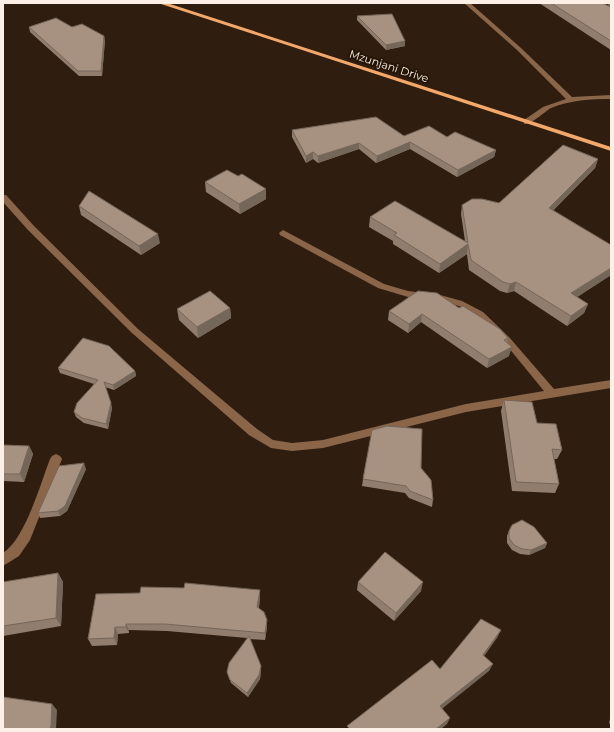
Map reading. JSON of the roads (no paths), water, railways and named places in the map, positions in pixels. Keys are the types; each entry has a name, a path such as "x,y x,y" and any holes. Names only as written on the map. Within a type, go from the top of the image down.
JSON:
{"main road":[{"name":"Mzunjani Drive","path":"161,3 611,148"}],"street":[{"path":"467,3 519,49 570,99"},
{"path":"527,122 544,108 570,99 593,96 611,96"},
{"path":"3,197 31,228 135,331 253,432 271,444 292,447 323,444 466,408 611,384"},
{"path":"283,233 381,286 408,294 440,298 462,304 480,314 506,339 551,393"},
{"path":"3,560 15,552 26,536 56,459"}]}
